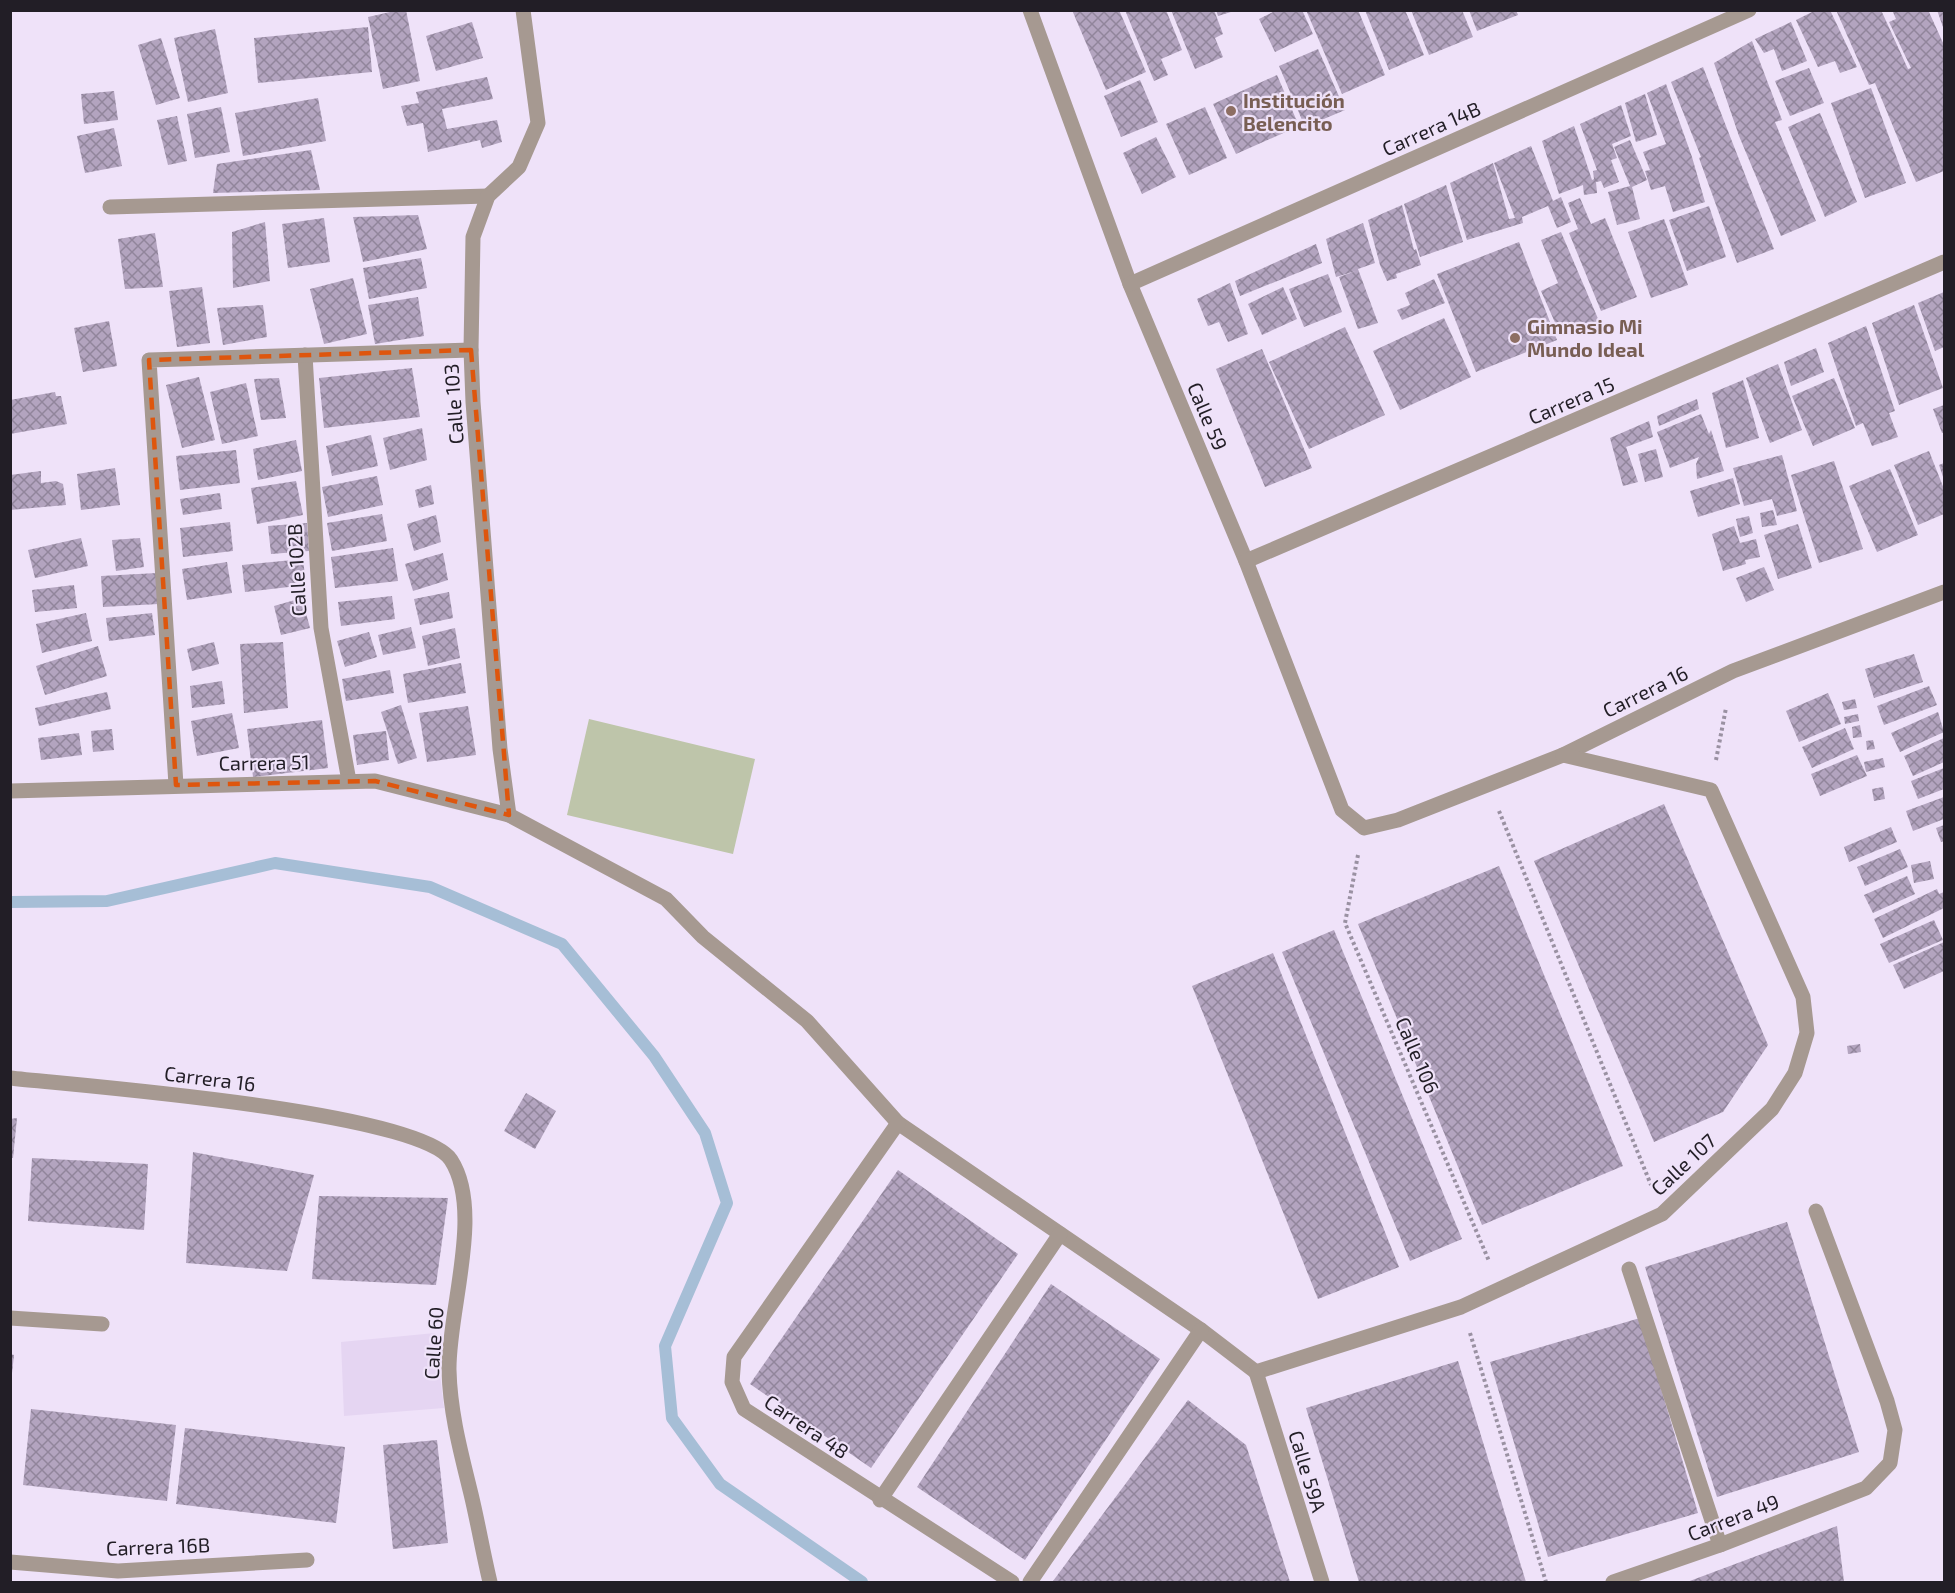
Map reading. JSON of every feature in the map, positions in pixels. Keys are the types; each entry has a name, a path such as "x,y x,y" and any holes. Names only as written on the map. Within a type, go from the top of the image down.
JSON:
{"street":[{"name":"Calle 103","path":"509,815 500,749 471,350 473,237 488,196 519,168 538,123 523,10"},
{"name":"Calle 59","path":"1030,10 1130,284 1246,561 1342,810 1364,828"},
{"name":"Carrera 14B","path":"1130,284 1749,10"},
{"path":"110,207 488,196"},
{"name":"Carrera 15","path":"1246,561 1944,262"},
{"path":"176,785 149,360 471,350"},
{"name":"Calle 102B","path":"305,355 321,628 349,782"},
{"name":"Carrera 16","path":"1364,828 1398,820 1563,755 1732,671 1944,592"},
{"path":"1563,755 1711,790"},
{"name":"Carrera 51","path":"14,792 176,785 375,781 509,815 666,899 703,937 807,1021 898,1123 1201,1330 1256,1372"},
{"name":"Calle 107","path":"1256,1372 1461,1307 1662,1214 1772,1109 1795,1073 1807,1033 1803,997 1711,790"},
{"name":"Carrera 16","path":"10,1078 261,1105 403,1134"},
{"name":"Carrera 48","path":"898,1123 734,1357 732,1382 744,1409 880,1500 1012,1582"},
{"name":"Calle 60","path":"403,1134 435,1146 451,1160 464,1199 465,1222 449,1368 453,1425 490,1582"},
{"name":"Carrera 49","path":"1614,1582 1720,1545 1866,1488 1890,1462 1895,1430 1816,1211"},
{"path":"880,1500 1060,1234"},
{"path":"1629,1269 1720,1545"},
{"path":"10,1318 102,1324"},
{"path":"1030,1582 1201,1330"},
{"name":"Calle 59A","path":"1256,1372 1322,1582"},
{"name":"Carrera 16B","path":"10,1562 118,1571 307,1560"}],"path":[{"path":"1711,790 1732,671"},
{"path":"1488,785 1662,1214"},
{"name":"Calle 106","path":"1364,828 1345,923 1501,1289"},
{"path":"1461,1307 1546,1582"}],"highlighted area":[{"path":"471,350 509,815 375,781 176,785 149,360"}],"shaded area":[{"path":"435,1333 444,1408 344,1416 341,1342"}],"green space":[{"path":"589,719 755,759 733,854 567,815"}],"building":[{"path":"406,10 420,81 383,89 368,17"},
{"path":"1072,10 1119,10 1146,72 1106,90"},
{"path":"1125,10 1166,10 1182,50 1161,59 1168,75 1154,81"},
{"path":"1171,10 1214,10 1223,34 1215,38 1223,57 1195,69"},
{"path":"1216,10 1234,10 1234,11 1218,16"},
{"path":"1277,10 1302,10 1313,34 1275,52 1259,19"},
{"path":"1306,10 1358,10 1385,75 1342,94"},
{"path":"1365,10 1405,10 1424,55 1389,70"},
{"path":"1411,10 1462,10 1473,37 1429,55"},
{"path":"1469,10 1516,10 1518,15 1477,31"},
{"path":"1816,10 1830,10 1857,67 1840,73 1835,61 1818,67 1796,20"},
{"path":"1836,10 1881,10 1908,69 1911,68 1889,22 1896,19 1892,10 1932,10 1929,12 1944,45 1944,171 1916,182 1875,83 1869,85"},
{"path":"1937,10 1944,10 1944,30"},
{"path":"472,22 483,58 436,71 426,36"},
{"path":"1791,22 1807,61 1782,71 1774,49 1764,53 1755,39"},
{"path":"368,27 372,72 258,83 254,38"},
{"path":"215,29 228,93 188,102 174,38"},
{"path":"161,38 180,98 156,105 138,45"},
{"path":"1752,41 1782,120 1775,122 1816,221 1781,236 1739,136 1714,63"},
{"path":"1318,49 1345,110 1305,127 1279,66"},
{"path":"1703,67 1774,249 1737,263 1699,158 1701,157 1671,82"},
{"path":"1809,68 1824,103 1790,116 1775,81"},
{"path":"1277,75 1299,126 1236,154 1213,104"},
{"path":"487,77 493,99 442,109 447,129 497,120 502,142 482,148 480,140 428,152 423,123 407,126 401,106 419,103 416,92"},
{"path":"1140,80 1158,122 1121,137 1104,96"},
{"path":"1666,84 1705,202 1673,212 1665,186 1651,190 1645,171 1650,170 1643,152 1666,144 1647,93"},
{"path":"1871,88 1906,183 1865,198 1831,103"},
{"path":"114,91 118,120 84,124 81,94"},
{"path":"1645,94 1657,135 1636,142 1625,103"},
{"path":"318,98 326,141 243,156 235,113"},
{"path":"1621,105 1631,136 1612,144 1617,158 1611,160 1619,182 1604,188 1601,181 1596,182 1597,193 1584,195 1583,185 1559,194 1542,141 1574,126 1592,180 1594,179 1593,171 1597,170 1580,124"},
{"path":"221,107 230,152 195,158 187,114"},
{"path":"1205,107 1227,158 1189,175 1166,124"},
{"path":"1820,113 1857,202 1825,217 1788,127"},
{"path":"177,116 187,161 168,165 157,120"},
{"path":"114,128 122,166 85,173 77,136"},
{"path":"1156,137 1176,177 1142,194 1123,153"},
{"path":"1630,140 1647,180 1632,187 1640,219 1617,225 1608,192 1630,186 1614,147"},
{"path":"1531,146 1553,201 1561,197 1571,222 1557,228 1548,206 1522,217 1523,223 1467,240 1450,183 1493,163 1509,219 1515,218 1494,163"},
{"path":"311,150 320,190 213,193 217,164"},
{"path":"1446,185 1463,242 1420,257 1404,204"},
{"path":"1580,198 1591,224 1605,218 1637,297 1601,311 1569,233 1578,229 1568,203"},
{"path":"1402,205 1414,250 1416,249 1421,265 1396,274 1397,278 1387,281 1380,265 1368,220"},
{"path":"1709,206 1726,257 1687,271 1669,220"},
{"path":"418,215 427,249 363,262 353,217"},
{"path":"324,218 330,262 288,268 282,224"},
{"path":"1664,219 1688,285 1651,298 1628,232"},
{"path":"265,222 270,281 233,288 232,232"},
{"path":"1363,223 1375,263 1358,269 1378,323 1358,329 1339,277 1356,271 1336,277 1326,239"},
{"path":"1561,232 1599,321 1561,336 1541,291 1558,283 1541,240"},
{"path":"155,233 163,287 125,289 118,239"},
{"path":"1519,242 1557,340 1476,372 1437,274"},
{"path":"1316,244 1322,263 1240,296 1235,281"},
{"path":"421,258 427,288 369,299 363,268"},
{"path":"1328,274 1342,312 1304,327 1289,289"},
{"path":"353,278 367,334 324,344 310,289"},
{"path":"1434,279 1445,303 1402,320 1397,310 1410,305 1405,293"},
{"path":"1230,283 1248,334 1228,342 1219,322 1208,326 1197,299"},
{"path":"202,287 210,343 177,347 169,291"},
{"path":"1283,287 1297,319 1262,335 1248,304"},
{"path":"1944,292 1944,347 1935,351 1918,303"},
{"path":"418,297 424,336 375,344 368,305"},
{"path":"263,305 267,337 223,345 217,308"},
{"path":"1914,305 1943,388 1899,405 1872,323"},
{"path":"1444,318 1471,377 1400,410 1373,351"},
{"path":"109,321 117,366 83,372 74,328"},
{"path":"1866,326 1895,411 1889,413 1898,437 1872,446 1863,423 1856,426 1828,343"},
{"path":"1345,327 1385,415 1309,449 1269,362"},
{"path":"1816,348 1824,372 1791,386 1784,362"},
{"path":"1262,349 1312,468 1265,487 1216,369"},
{"path":"1778,364 1802,430 1770,443 1746,378"},
{"path":"412,368 420,417 324,428 319,378"},
{"path":"199,377 215,440 182,448 166,385"},
{"path":"279,378 286,418 261,420 254,379"},
{"path":"1834,378 1855,428 1813,446 1792,396"},
{"path":"1743,380 1759,438 1726,448 1712,393"},
{"path":"246,383 258,436 222,444 210,392"},
{"path":"55,392 56,396 61,396 67,424 10,434 10,400"},
{"path":"1697,399 1699,409 1659,426 1657,416"},
{"path":"1944,405 1944,432 1942,433 1933,409"},
{"path":"1701,414 1709,434 1711,430 1724,471 1697,479 1696,464 1699,457 1670,468 1657,432"},
{"path":"1649,421 1653,437 1626,447 1638,482 1623,486 1610,438"},
{"path":"422,428 427,460 390,470 383,438"},
{"path":"371,435 378,466 332,476 326,446"},
{"path":"296,440 302,471 258,480 253,449"},
{"path":"1656,449 1663,477 1645,482 1638,454"},
{"path":"236,450 240,483 180,490 176,456"},
{"path":"1929,451 1944,489 1944,514 1918,525 1894,465"},
{"path":"1782,455 1797,511 1777,516 1772,499 1744,506 1733,468"},
{"path":"1834,461 1863,549 1819,563 1791,475"},
{"path":"1944,463 1944,480 1939,465"},
{"path":"115,468 120,505 81,510 77,474"},
{"path":"1890,469 1918,535 1877,552 1849,486"},
{"path":"41,471 41,483 56,481 63,484 66,505 10,510 10,475"},
{"path":"377,476 383,505 328,517 322,487"},
{"path":"1733,478 1740,504 1698,517 1690,491"},
{"path":"296,481 303,515 257,524 251,488"},
{"path":"431,485 434,504 419,508 415,490"},
{"path":"220,493 222,509 183,515 180,499"},
{"path":"1773,510 1777,525 1762,527 1760,513"},
{"path":"382,514 387,541 332,551 327,523"},
{"path":"436,515 441,542 414,551 407,524"},
{"path":"1749,516 1753,533 1740,537 1736,519"},
{"path":"230,522 233,551 183,557 180,528"},
{"path":"307,523 309,551 271,554 268,526"},
{"path":"1798,524 1812,568 1778,579 1764,535"},
{"path":"1734,526 1740,543 1756,539 1760,557 1745,560 1746,564 1723,571 1712,534"},
{"path":"81,538 88,566 35,578 28,550"},
{"path":"140,538 144,567 116,571 112,540"},
{"path":"393,548 398,581 335,588 331,557"},
{"path":"443,553 448,580 413,591 405,564"},
{"path":"303,559 306,585 245,592 242,565"},
{"path":"227,562 232,593 187,600 182,569"},
{"path":"1764,567 1774,590 1746,602 1736,578"},
{"path":"157,573 159,604 103,607 101,576"},
{"path":"74,585 77,608 35,612 32,590"},
{"path":"449,592 453,618 420,625 414,599"},
{"path":"392,596 395,619 341,626 338,602"},
{"path":"302,598 310,628 281,635 274,606"},
{"path":"86,613 92,641 42,653 36,624"},
{"path":"152,613 155,635 109,641 106,618"},
{"path":"411,627 416,648 383,655 378,635"},
{"path":"455,628 460,658 428,666 422,636"},
{"path":"369,632 377,657 345,667 337,641"},
{"path":"214,642 219,664 192,671 187,649"},
{"path":"283,642 288,708 244,713 240,644"},
{"path":"98,646 107,676 45,695 36,666"},
{"path":"1914,654 1923,682 1874,698 1865,669"},
{"path":"461,663 466,693 408,703 403,674"},
{"path":"390,670 394,693 346,701 342,679"},
{"path":"222,681 225,704 192,708 190,686"},
{"path":"1929,686 1937,705 1884,725 1877,706"},
{"path":"107,692 111,709 39,726 35,708"},
{"path":"1828,693 1841,724 1799,742 1786,711"},
{"path":"1855,699 1857,708 1844,710 1842,702"},
{"path":"401,705 417,758 398,764 381,712"},
{"path":"468,706 476,755 427,762 419,713"},
{"path":"1938,712 1944,732 1900,752 1891,733"},
{"path":"232,713 239,748 197,756 191,721"},
{"path":"1858,714 1859,721 1845,724 1844,717"},
{"path":"322,720 328,768 253,777 247,729"},
{"path":"1860,725 1862,737 1853,738 1852,727"},
{"path":"1845,728 1854,749 1812,768 1802,747"},
{"path":"112,729 114,750 93,752 91,731"},
{"path":"386,731 389,760 357,765 353,735"},
{"path":"79,733 82,755 41,760 38,738"},
{"path":"1944,738 1944,762 1913,776 1904,756"},
{"path":"1873,740 1875,749 1867,750 1866,741"},
{"path":"1857,755 1867,776 1820,796 1811,774"},
{"path":"1883,758 1885,767 1866,772 1864,762"},
{"path":"1944,768 1944,789 1918,799 1911,781"},
{"path":"1883,787 1885,799 1874,801 1872,789"},
{"path":"1944,797 1944,819 1913,831 1906,811"},
{"path":"1664,804 1768,1045 1723,1112 1654,1142 1534,861"},
{"path":"1944,825 1944,841 1941,842 1936,828"},
{"path":"1891,827 1897,842 1849,862 1844,847"},
{"path":"1900,849 1908,867 1865,886 1857,867"},
{"path":"1930,861 1934,879 1914,883 1911,865"},
{"path":"1499,866 1623,1166 1482,1225 1358,924"},
{"path":"1907,876 1915,894 1873,913 1864,895"},
{"path":"1937,889 1939,894 1944,892 1944,908 1883,938 1874,919"},
{"path":"1934,920 1943,940 1889,963 1880,944"},
{"path":"1334,930 1462,1239 1410,1261 1282,952"},
{"path":"1944,942 1944,971 1904,989 1893,965"},
{"path":"1273,953 1399,1267 1318,1299 1192,986"},
{"path":"1860,1044 1861,1052 1848,1054 1847,1046"},
{"path":"526,1093 556,1111 535,1149 504,1131"},
{"path":"17,1118 13,1158 10,1158 10,1119"},
{"path":"193,1152 314,1175 287,1271 186,1263"},
{"path":"32,1158 148,1164 144,1230 28,1221"},
{"path":"898,1170 1018,1254 871,1468 750,1384"},
{"path":"319,1196 448,1198 436,1285 312,1279"},
{"path":"1787,1222 1859,1452 1717,1497 1645,1267"},
{"path":"1051,1284 1160,1359 1025,1560 917,1487"},
{"path":"1640,1318 1698,1513 1548,1557 1490,1362"},
{"path":"10,1354 14,1355 12,1373 10,1373"},
{"path":"1458,1361 1526,1582 1359,1582 1306,1408"},
{"path":"1188,1400 1246,1445 1290,1582 1053,1581"},
{"path":"31,1409 176,1425 167,1501 23,1485"},
{"path":"185,1428 345,1447 336,1523 176,1504"},
{"path":"437,1440 448,1543 393,1549 383,1445"},
{"path":"1837,1526 1844,1582 1687,1582"}],"waterway":[{"path":"10,902 107,901 275,863 430,887 562,944 654,1056 705,1133 727,1203 665,1346 672,1418 720,1484 862,1582"}],"place":[{"name":"Institución Belencito","path":"1231,111"},
{"name":"Gimnasio Mi Mundo Ideal","path":"1515,338"}]}
